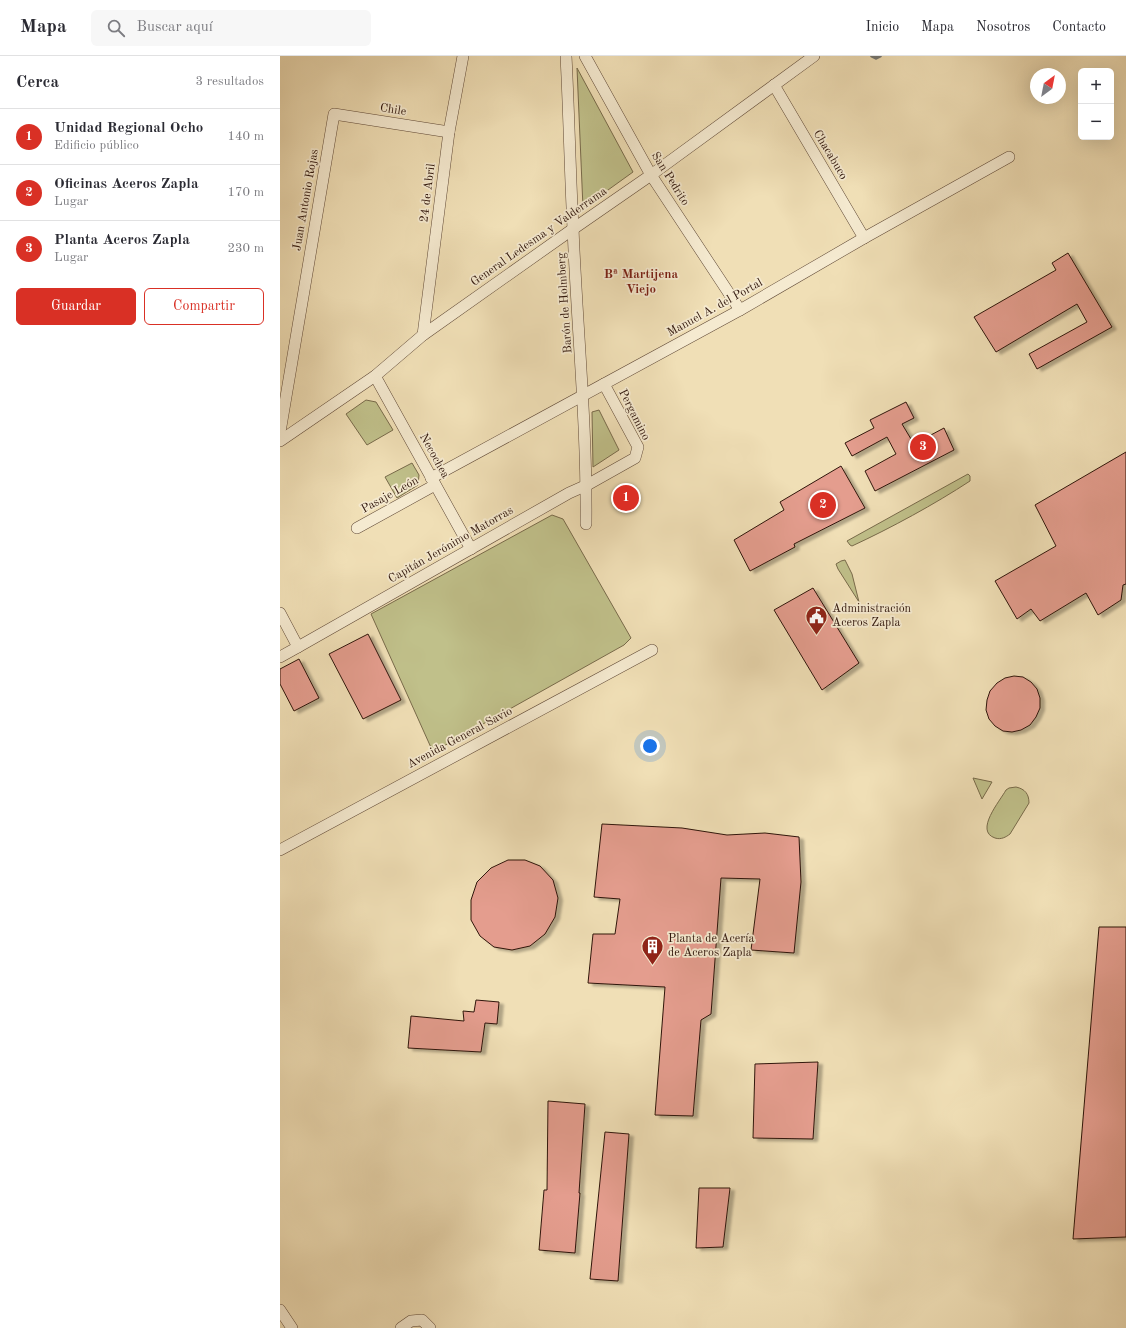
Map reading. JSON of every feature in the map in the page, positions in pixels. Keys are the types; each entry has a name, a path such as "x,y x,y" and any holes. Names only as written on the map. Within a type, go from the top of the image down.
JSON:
{"street":[{"name":"24 de Abril","path":"423,335 449,132 463,56"},
{"name":"Barón de Holmberg","path":"566,56 573,229 584,395 587,485 586,524"},
{"name":"San Pedrito","path":"585,56 651,175 740,310"},
{"name":"General Ledesma y Valderrama","path":"280,441 375,376 423,335 651,175 814,56"},
{"name":"Chacabuco","path":"774,85 864,238"},
{"name":"Chile","path":"334,114 449,132"},
{"name":"Juan Antonio Rojas","path":"280,432 334,114"},
{"name":"Manuel A. del Portal","path":"433,481 584,395 740,310 864,238 1009,157"},
{"name":"Necochea","path":"375,376 471,549"},
{"name":"Pergamino","path":"604,384 638,447 635,458"},
{"name":"Capitán Jerónimo Matorras","path":"280,657 569,493 587,485 635,458"},
{"name":"Pasaje León","path":"356,528 433,481"},
{"path":"280,613 298,648"},
{"name":"Avenida General Savio","path":"280,850 652,650"},
{"path":"280,1310 292,1328"},
{"path":"401,1328 411,1321 426,1324"}],"green space":[{"path":"577,68 633,172 583,208"},
{"path":"366,400 376,402 393,430 367,445 346,414"},
{"path":"599,410 619,450 593,467 592,412"},
{"path":"412,463 419,475 418,485 397,498 385,477"},
{"path":"968,474 970,476 970,481 912,515 852,546 847,541"},
{"path":"552,515 563,519 631,638 624,645 433,752 371,614"},
{"path":"845,560 852,574 859,602 836,564"},
{"path":"973,778 992,782 982,799"},
{"path":"1016,787 1026,792 1029,803 1010,834 997,839 989,834 987,829 990,816 1006,790"}],"building":[{"path":"1068,253 1112,327 1037,369 1029,354 1087,322 1077,304 996,352 974,317 1056,270 1052,263"},
{"path":"906,402 914,418 902,424 914,444 944,428 954,450 875,491 865,471 896,454 887,437 852,456 845,443 874,428 870,420"},
{"path":"1126,452 1126,584 1123,585 1121,600 1098,615 1086,593 1040,621 1031,609 1017,619 995,581 1056,546 1035,505"},
{"path":"841,466 865,508 794,544 795,547 750,571 734,540 784,510 780,502"},
{"name":"Administración Aceros Zapla","path":"813,588 859,663 822,690 774,610"},
{"path":"368,634 401,700 363,719 329,654"},
{"path":"299,659 319,698 294,711 280,684 280,669"},
{"path":"1014,676 1023,677 1031,682 1037,689 1040,698 1040,708 1030,725 1021,730 1012,732 1003,731 995,726 989,719 986,710 987,700 990,691 997,683 1005,678"},
{"name":"Planta de Acería de Aceros Zapla","path":"602,824 682,828 727,835 765,833 799,837 801,882 794,953 751,950 760,879 721,878 711,1014 701,1020 693,1116 655,1115 665,987 588,983 593,934 615,934 620,899 594,897"},
{"path":"508,860 525,860 540,866 553,880 558,898 555,917 545,934 530,946 512,950 494,947 480,936 471,920 471,900 477,882 491,868"},
{"path":"1099,927 1126,927 1126,1237 1073,1239"},
{"path":"476,1000 499,1002 497,1024 485,1023 481,1052 408,1048 411,1016 464,1021 463,1011 474,1012"},
{"path":"818,1062 813,1139 753,1138 755,1064"},
{"path":"548,1101 585,1104 575,1253 539,1250 544,1190 547,1190"},
{"path":"605,1132 629,1134 618,1281 590,1279"},
{"path":"699,1188 730,1188 723,1247 696,1248"}],"waterway":[{"path":"872,56 876,58 880,56"}],"place":[{"name":"Planta Aceros Zapla","path":"923,447"},
{"name":"Unidad Regional Ocho","path":"626,498"},
{"name":"Oficinas Aceros Zapla","path":"823,505"},
{"name":"Administración Aceros Zapla","path":"816,636"},
{"name":"Planta de Acería de Aceros Zapla","path":"652,966"}],"district":[{"name":"Bª Martijena Viejo","path":"641,282"}]}
